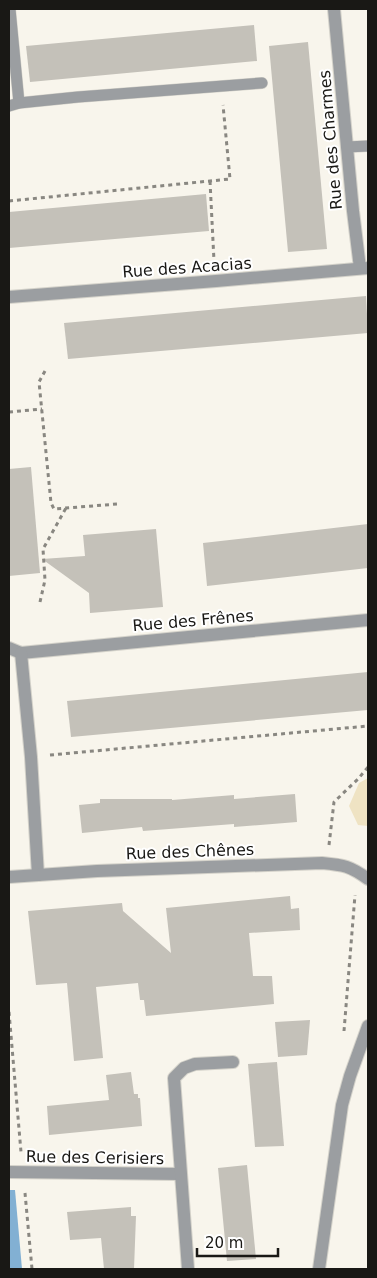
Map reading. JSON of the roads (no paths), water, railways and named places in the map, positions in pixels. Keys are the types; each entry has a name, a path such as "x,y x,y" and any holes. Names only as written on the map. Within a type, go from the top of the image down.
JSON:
{"street":[{"name":"Rue des Charmes","path":"334,9 347,147 364,268"},
{"name":"Rue des Acacias","path":"9,297 364,268"},
{"name":"Rue des Frênes","path":"15,651 368,620"},
{"path":"15,651 31,757 38,875"},
{"name":"Rue des Chênes","path":"9,877 96,870 327,863 341,864 355,870 368,879"},
{"path":"319,1269 342,1105 368,1026"},
{"name":"Rue des Cerisiers","path":"188,1269 174,1078 184,1068 195,1064 233,1062"},
{"name":"Rue des Cerisiers","path":"9,1172 180,1174"}],"lane":[{"path":"10,9 14,104 78,97 262,83"},
{"path":"347,147 368,146"}],"water":[{"path":"9,1190 15,1190 22,1269 9,1269"}]}
